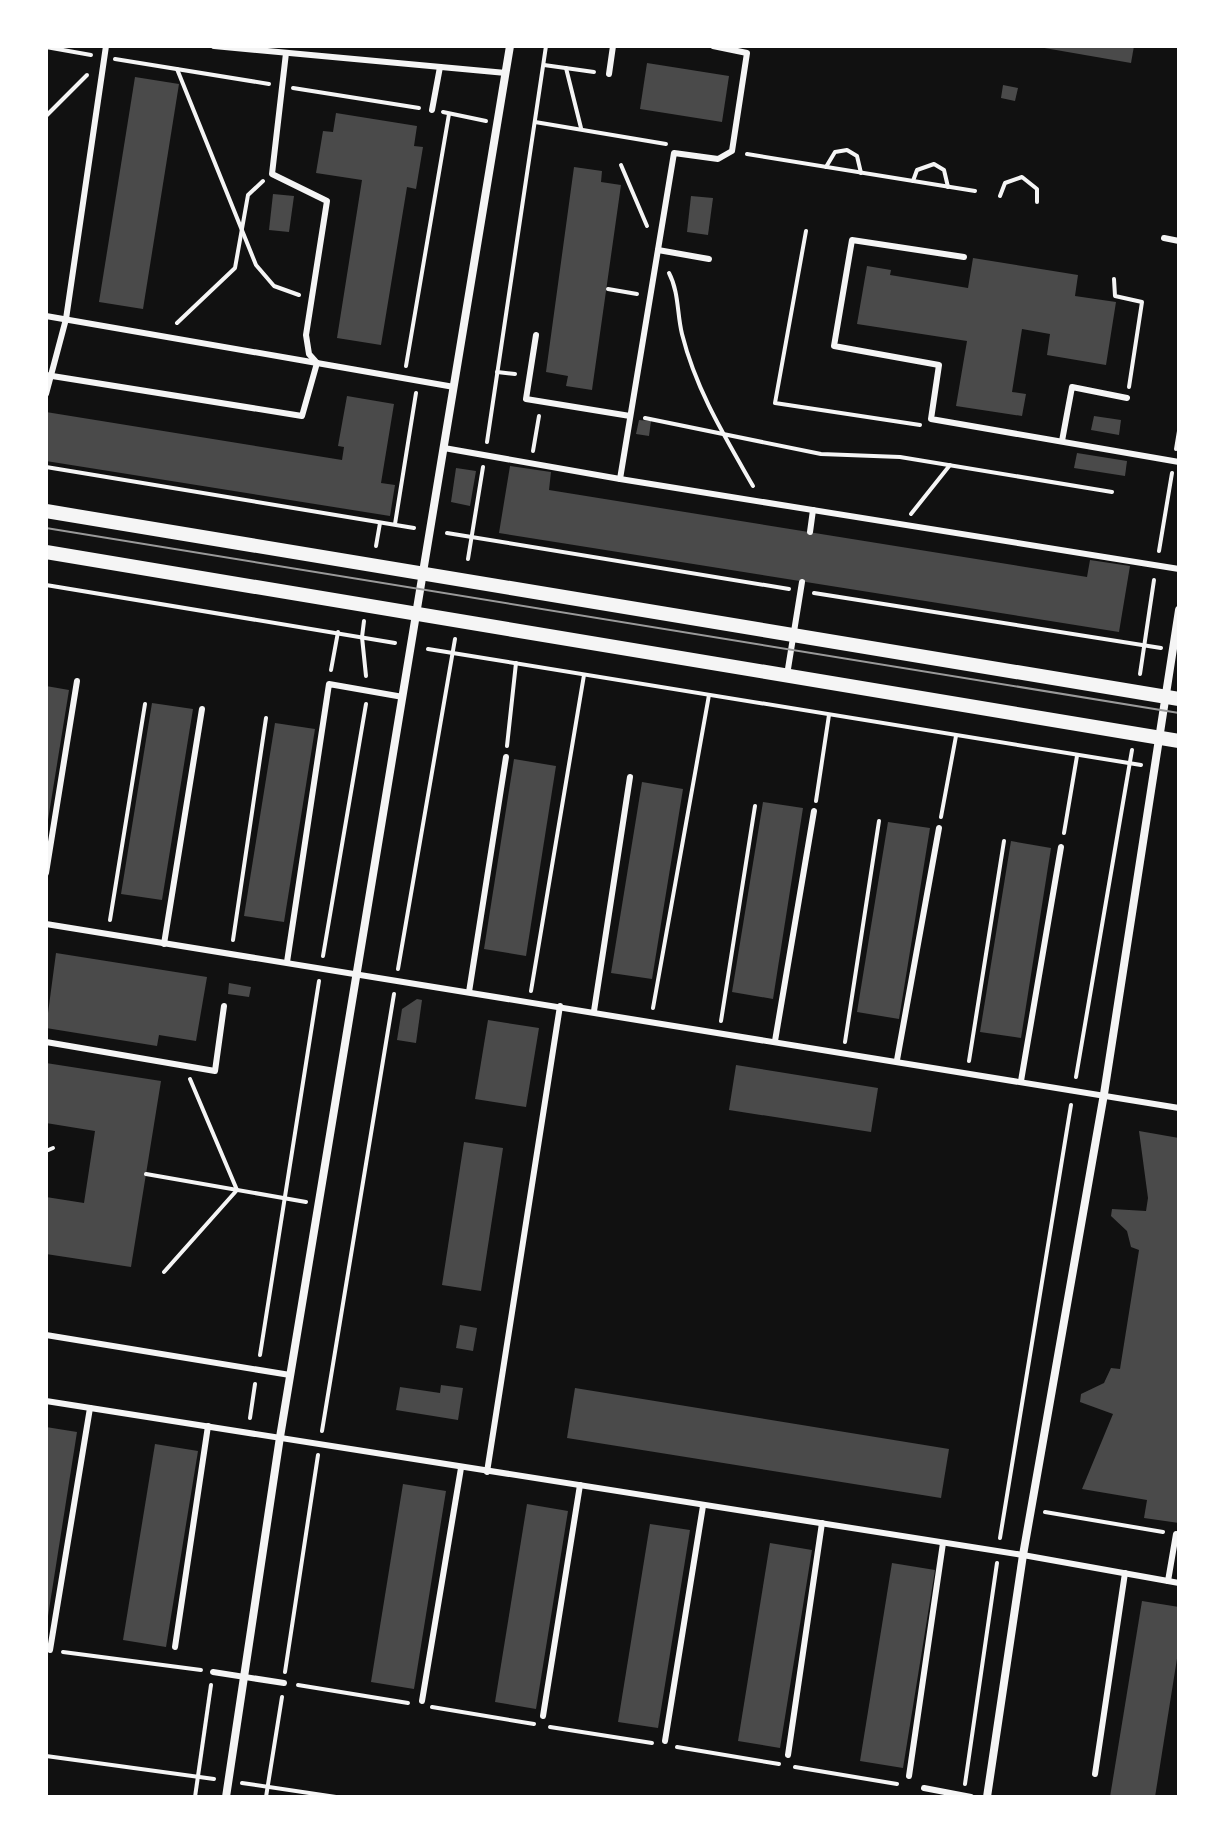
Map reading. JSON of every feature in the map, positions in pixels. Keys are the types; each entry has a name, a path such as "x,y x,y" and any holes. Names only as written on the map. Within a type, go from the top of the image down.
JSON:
{"street":[{"path":"226,1797 290,1375 359,974 510,46"},
{"path":"46,511 1172,698"},
{"path":"46,552 1179,741"},
{"path":"987,1797 1023,1555 1104,1094 1159,737 1172,698 1179,610"}],"lane":[{"path":"46,394 48,375 66,319 106,46"},
{"path":"214,46 506,73"},
{"path":"609,74 613,46"},
{"path":"620,479 674,153 718,159 732,151 747,53 713,46"},
{"path":"286,53 272,174 327,201 306,335 309,354 317,363"},
{"path":"432,110 440,67"},
{"path":"1164,238 1179,241"},
{"path":"964,257 852,240 834,346 939,365 931,419 1177,461"},
{"path":"658,250 709,259"},
{"path":"46,316 454,387"},
{"path":"536,335 526,399 630,416"},
{"path":"48,375 302,416 317,363"},
{"path":"1062,441 1072,387 1127,398"},
{"path":"444,448 1179,569"},
{"path":"810,532 813,510"},
{"path":"787,675 802,582"},
{"path":"46,873 77,681"},
{"path":"287,962 329,684 403,697"},
{"path":"164,944 202,709"},
{"path":"469,992 506,757"},
{"path":"594,1011 630,777"},
{"path":"775,1041 814,811"},
{"path":"897,1060 939,828"},
{"path":"1021,1081 1061,847"},
{"path":"46,924 1179,1108"},
{"path":"46,1042 215,1071 224,1006"},
{"path":"487,1472 560,1006"},
{"path":"46,1335 290,1375"},
{"path":"46,1401 1023,1555 1179,1583"},
{"path":"50,1650 90,1408"},
{"path":"175,1647 208,1426"},
{"path":"423,1703 461,1468"},
{"path":"543,1716 580,1485"},
{"path":"662,1742 703,1506"},
{"path":"788,1755 822,1523"},
{"path":"1168,1581 1176,1534"},
{"path":"909,1776 943,1543"},
{"path":"1095,1774 1125,1573"},
{"path":"213,1672 284,1683"},
{"path":"924,1788 967,1796"}],"path":[{"path":"468,559 546,46"},
{"path":"46,116 104,57"},
{"path":"543,65 609,74"},
{"path":"566,68 581,129"},
{"path":"177,69 240,233 256,265 274,286 312,300"},
{"path":"404,380 449,113"},
{"path":"535,122 665,143 674,153"},
{"path":"826,167 835,152 847,150 857,156 861,173"},
{"path":"732,151 975,191"},
{"path":"913,181 917,170 934,164 947,175 948,187"},
{"path":"621,165 675,284 682,333 706,405 762,502"},
{"path":"164,336 235,268 248,195 272,174"},
{"path":"1000,196 1010,179 1022,177 1037,189 1037,202"},
{"path":"806,231 775,403 917,426 931,419"},
{"path":"1114,279 1115,296 1142,302 1127,398"},
{"path":"608,289 650,296"},
{"path":"395,524 418,382"},
{"path":"531,463 541,402"},
{"path":"630,416 821,454 900,457 1112,492"},
{"path":"1138,693 1156,566 1177,461 1179,431"},
{"path":"903,524 950,465"},
{"path":"46,467 414,528"},
{"path":"376,546 380,523"},
{"path":"46,585 395,643"},
{"path":"248,1433 368,691 362,637 364,619"},
{"path":"329,684 338,632"},
{"path":"266,1797 319,1444 456,634"},
{"path":"428,649 1077,756 1155,766"},
{"path":"506,757 516,663"},
{"path":"530,1001 584,675"},
{"path":"651,1021 709,695"},
{"path":"108,934 145,704"},
{"path":"814,811 829,715"},
{"path":"231,955 266,718"},
{"path":"967,1796 998,1551 1134,733"},
{"path":"939,828 956,736"},
{"path":"1061,847 1077,756"},
{"path":"719,1032 755,806"},
{"path":"844,1052 879,821"},
{"path":"967,1072 1004,841"},
{"path":"185,1066 237,1190"},
{"path":"46,1151 53,1148"},
{"path":"146,1174 319,1204"},
{"path":"164,1272 237,1190"},
{"path":"1031,1510 1176,1534"},
{"path":"50,1650 213,1672 195,1797"},
{"path":"284,1683 409,1703"},
{"path":"423,1703 662,1742"},
{"path":"674,1747 924,1788"},
{"path":"46,1756 218,1779"},
{"path":"242,1783 336,1797"}],"building":[{"path":"1033,46 1134,46 1131,63"},
{"path":"647,63 729,76 722,122 640,109"},
{"path":"135,77 179,84 143,309 99,302"},
{"path":"1003,85 1018,88 1015,101 1001,98"},
{"path":"336,113 417,126 414,146 423,147 416,189 407,187 381,345 337,338 362,180 316,173 323,131 333,132"},
{"path":"574,167 602,171 601,182 621,185 592,390 566,386 568,376 546,372"},
{"path":"273,194 294,196 289,232 269,230"},
{"path":"691,196 713,198 708,235 687,232"},
{"path":"973,258 1078,275 1075,296 1116,302 1106,365 1047,355 1050,334 1022,329 1012,392 1026,394 1022,416 956,406 967,341 857,324 867,266 891,270 890,275 968,288"},
{"path":"347,396 394,404 381,483 395,485 390,516 46,461 46,412 342,460 344,447 338,446"},
{"path":"1094,416 1121,420 1119,435 1091,430"},
{"path":"639,420 651,421 649,436 636,434"},
{"path":"1077,453 1127,461 1125,476 1074,468"},
{"path":"510,466 551,472 549,490 1087,577 1090,560 1130,566 1119,632 499,533"},
{"path":"456,468 476,471 470,506 451,502"},
{"path":"46,686 69,690 48,820 46,820"},
{"path":"152,703 193,709 162,900 121,894"},
{"path":"275,723 315,729 284,922 244,916"},
{"path":"514,759 556,766 526,956 484,949"},
{"path":"642,782 683,789 652,979 611,973"},
{"path":"763,802 803,808 773,999 732,992"},
{"path":"888,822 930,828 899,1019 857,1012"},
{"path":"1011,841 1051,848 1021,1038 980,1032"},
{"path":"56,953 207,977 196,1041 159,1035 157,1046 46,1028"},
{"path":"229,983 251,987 249,997 228,994"},
{"path":"417,999 422,1000 416,1043 397,1040 402,1009"},
{"path":"488,1020 539,1028 526,1107 475,1099"},
{"path":"46,1063 161,1081 131,1267 46,1254 46,1197 84,1203 95,1131 46,1123"},
{"path":"736,1065 878,1088 871,1132 729,1110"},
{"path":"1139,1131 1179,1138 1179,1523 1144,1518 1147,1500 1082,1489 1113,1414 1080,1402 1081,1394 1104,1383 1111,1368 1120,1369 1139,1250 1131,1247 1127,1231 1111,1216 1112,1209 1146,1211 1148,1198"},
{"path":"464,1142 503,1148 481,1291 442,1285"},
{"path":"460,1325 477,1328 473,1351 456,1348"},
{"path":"441,1385 463,1388 458,1420 396,1410 400,1387 440,1393"},
{"path":"575,1388 949,1449 941,1498 567,1438"},
{"path":"46,1427 77,1432 48,1616 46,1616"},
{"path":"155,1444 198,1451 166,1647 123,1640"},
{"path":"403,1484 446,1491 414,1689 371,1682"},
{"path":"527,1504 568,1511 536,1709 495,1702"},
{"path":"650,1524 690,1530 658,1728 618,1722"},
{"path":"770,1543 812,1550 780,1748 738,1741"},
{"path":"892,1563 935,1570 903,1768 860,1761"},
{"path":"1142,1601 1179,1607 1179,1646 1155,1797 1110,1797"}],"tram line":[{"path":"46,528 1179,713"}]}
